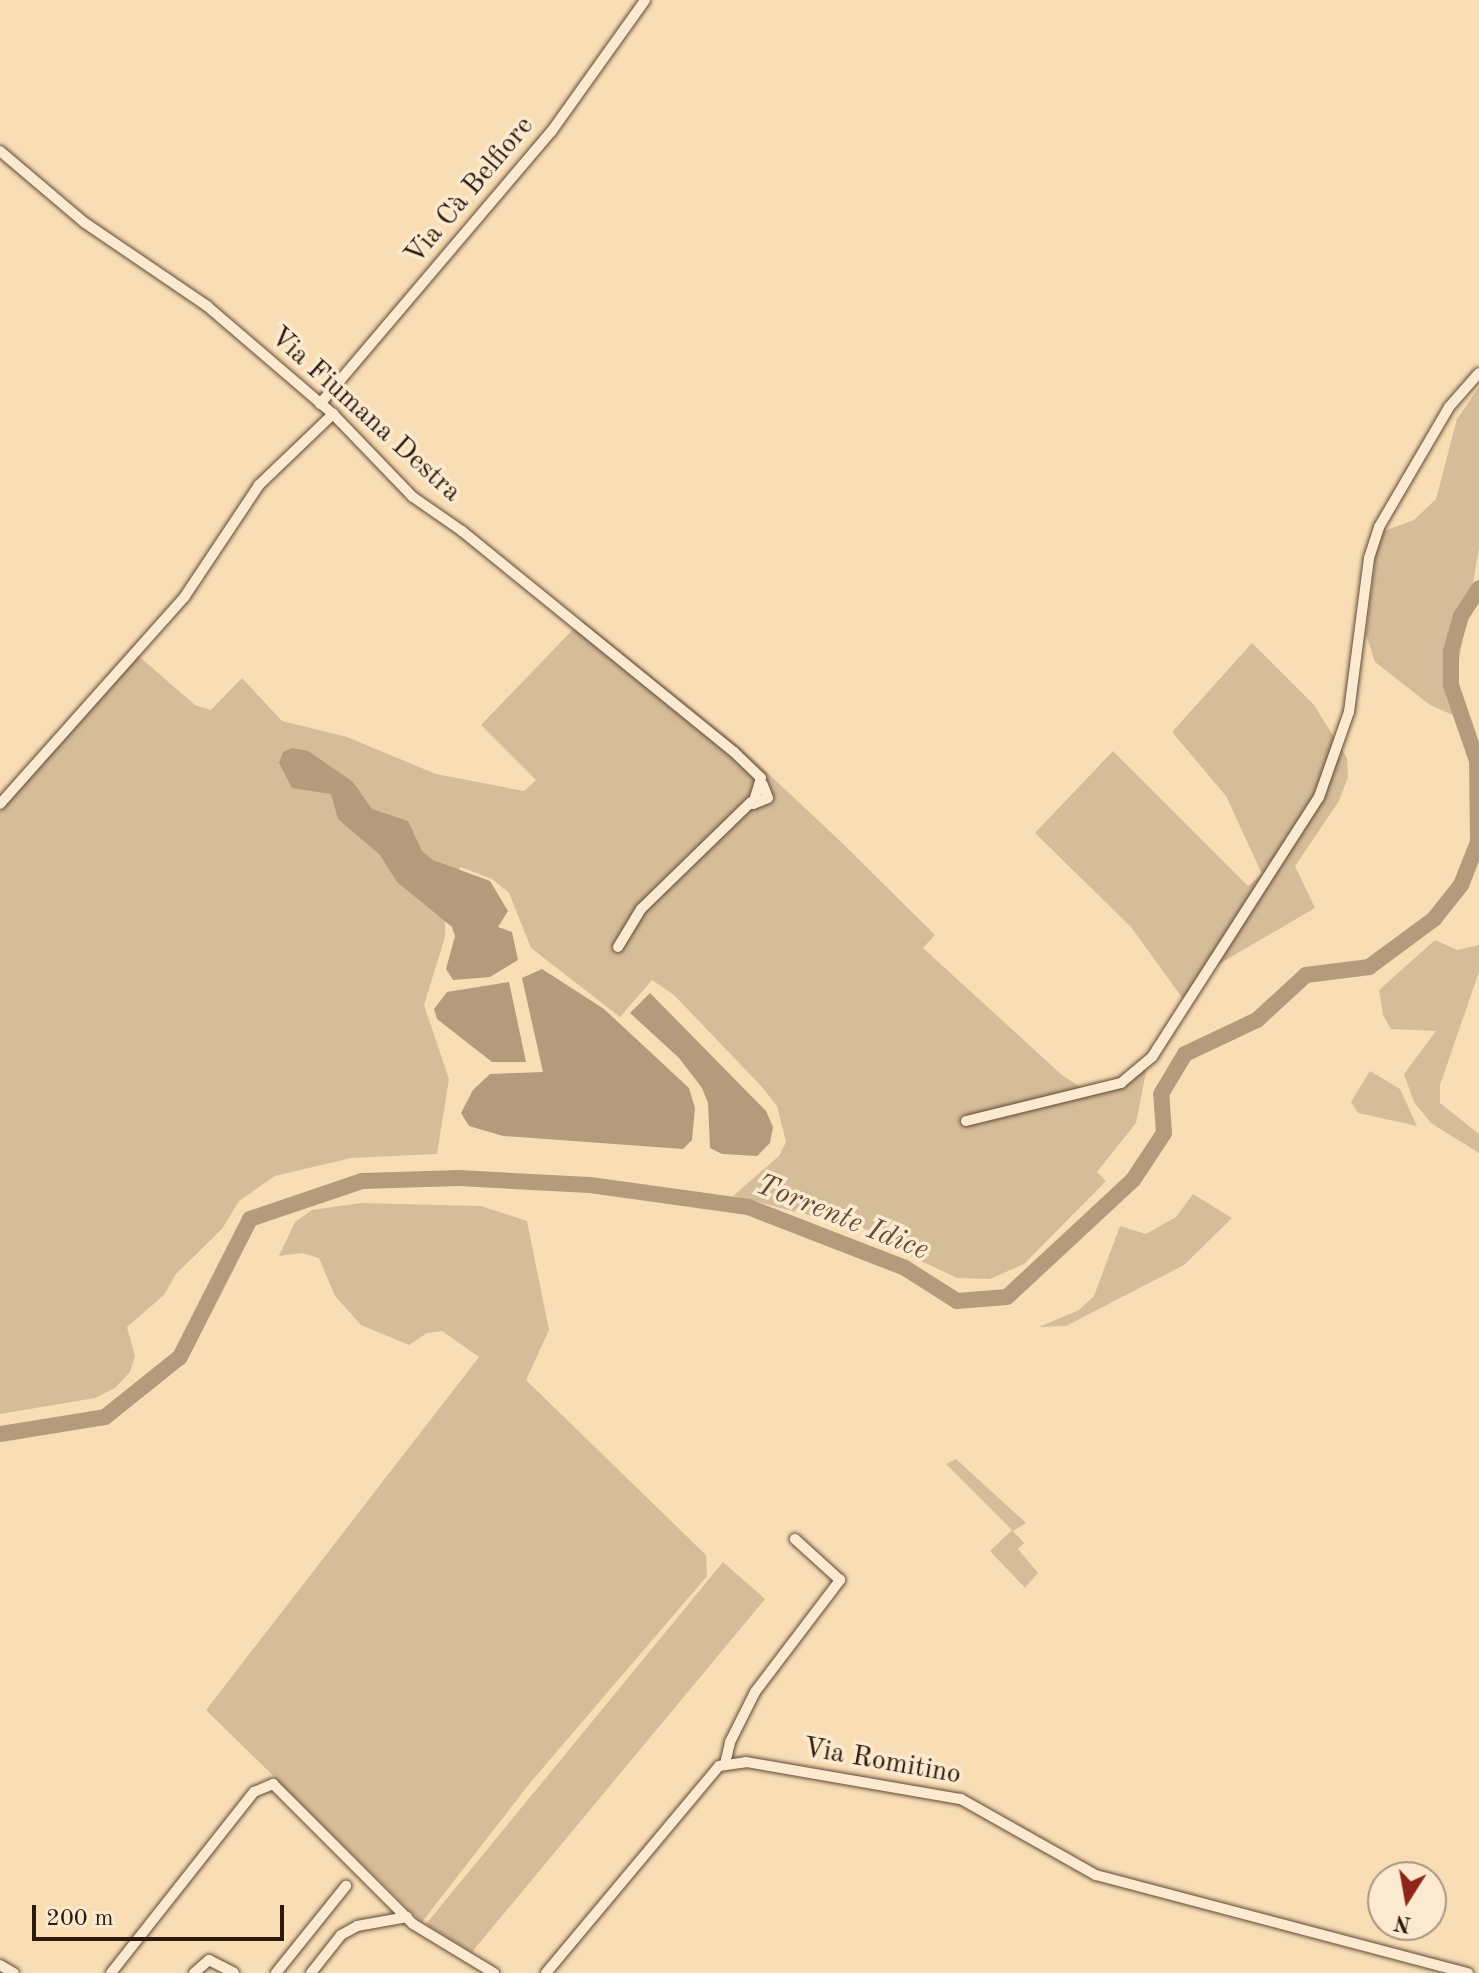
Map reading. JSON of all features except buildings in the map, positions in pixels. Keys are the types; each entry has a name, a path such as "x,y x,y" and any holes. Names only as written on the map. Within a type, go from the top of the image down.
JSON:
{"street":[{"name":"Via Cà Belfiore","path":"320,404 551,132 645,0"},
{"name":"Via Fiumana Destra","path":"0,151 85,223 207,306 333,414 407,492 734,752 763,785 751,802 641,909 618,947"},
{"path":"966,1121 1121,1083 1152,1057 1319,797 1349,712 1369,558 1379,527 1449,407 1479,373"},
{"path":"0,804 193,586 259,485 333,414"},
{"path":"546,1973 725,1764 730,1742 755,1692 840,1580 795,1539"},
{"name":"Via Romitino","path":"725,1764 762,1764 961,1799 1096,1875 1468,1973"},
{"path":"111,1973 262,1785 273,1784 291,1798 407,1917 494,1973"},
{"path":"276,1973 346,1886"},
{"path":"311,1973 341,1935 371,1922 393,1905"},
{"path":"371,1922 407,1917"},
{"path":"194,1973 209,1960 234,1973"},
{"path":"0,1965 14,1973"}],"shaded area":[{"path":"1479,387 1479,549 1458,666 1455,716 1430,705 1375,662 1366,634 1376,554 1384,531 1414,520 1436,499 1457,419"},
{"path":"582,620 740,747 837,838 935,935 923,948 1062,1075 1080,1087 1115,1079 1148,1062 1136,1123 1097,1172 1106,1181 1024,1264 990,1279 957,1278 883,1243 872,1231 733,1196 779,1156 786,1142 777,1106 762,1087 674,995 652,980 620,1017 531,948 509,893 492,879 461,867 445,885 445,937 424,1005 449,1079 437,1154 351,1158 275,1176 239,1201 222,1229 176,1274 164,1295 127,1327 135,1356 130,1372 115,1388 95,1398 0,1414 0,809 134,652 195,705 211,710 242,678 282,721 347,737 436,774 524,791 536,780 481,725"},
{"path":"1252,643 1314,705 1347,758 1348,777 1339,801 1295,866 1315,908 1214,967 1186,1003 1131,927 1035,833 1113,751 1248,886 1262,874 1226,796 1172,732"},
{"path":"292,748 308,751 353,782 372,809 408,821 422,851 433,860 490,881 508,911 498,927 512,932 518,960 490,977 453,980 446,969 455,936 452,927 397,882 380,855 338,819 331,794 292,788 279,763 283,752"},
{"path":"1435,940 1457,950 1479,945 1479,972 1440,1085 1440,1103 1479,1134 1479,1153 1431,1123 1414,1102 1404,1074 1436,1031 1391,1029 1383,1015 1379,990"},
{"path":"542,969 604,1009 689,1088 695,1108 692,1140 683,1149 503,1136 469,1126 461,1113 473,1090 490,1074 543,1072 522,978"},
{"path":"509,982 526,1062 492,1062 437,1019 434,1009 447,992"},
{"path":"650,993 766,1111 773,1127 770,1143 757,1156 722,1154 710,1148 708,1103 702,1088 679,1058 630,1013"},
{"path":"1370,1071 1400,1089 1417,1126 1358,1113 1351,1102"},
{"path":"1193,1194 1232,1218 1184,1265 1066,1326 1039,1327 1079,1310 1094,1296 1120,1226 1146,1234 1176,1217"},
{"path":"361,1203 481,1206 527,1221 549,1330 526,1380 706,1555 707,1576 530,1783 422,1922 206,1710 479,1357 442,1331 427,1333 409,1345 361,1325 335,1296 319,1258 302,1253 279,1256 295,1222 312,1210"},
{"path":"956,1459 1026,1523 1013,1531 1024,1543 1018,1549 1038,1573 1025,1588 990,1551 1012,1530 946,1464"},
{"path":"723,1562 765,1599 472,1952 426,1924"}],"waterway":[{"name":"Torrente Idice","path":"0,1434 105,1417 180,1357 250,1219 362,1181 459,1178 590,1185 748,1207 905,1268 957,1301 1007,1297 1133,1180 1164,1133 1161,1094 1185,1054 1257,1020 1306,975 1369,967 1434,919 1461,885 1478,842 1477,761 1451,685 1451,651 1461,616 1479,588"}]}
